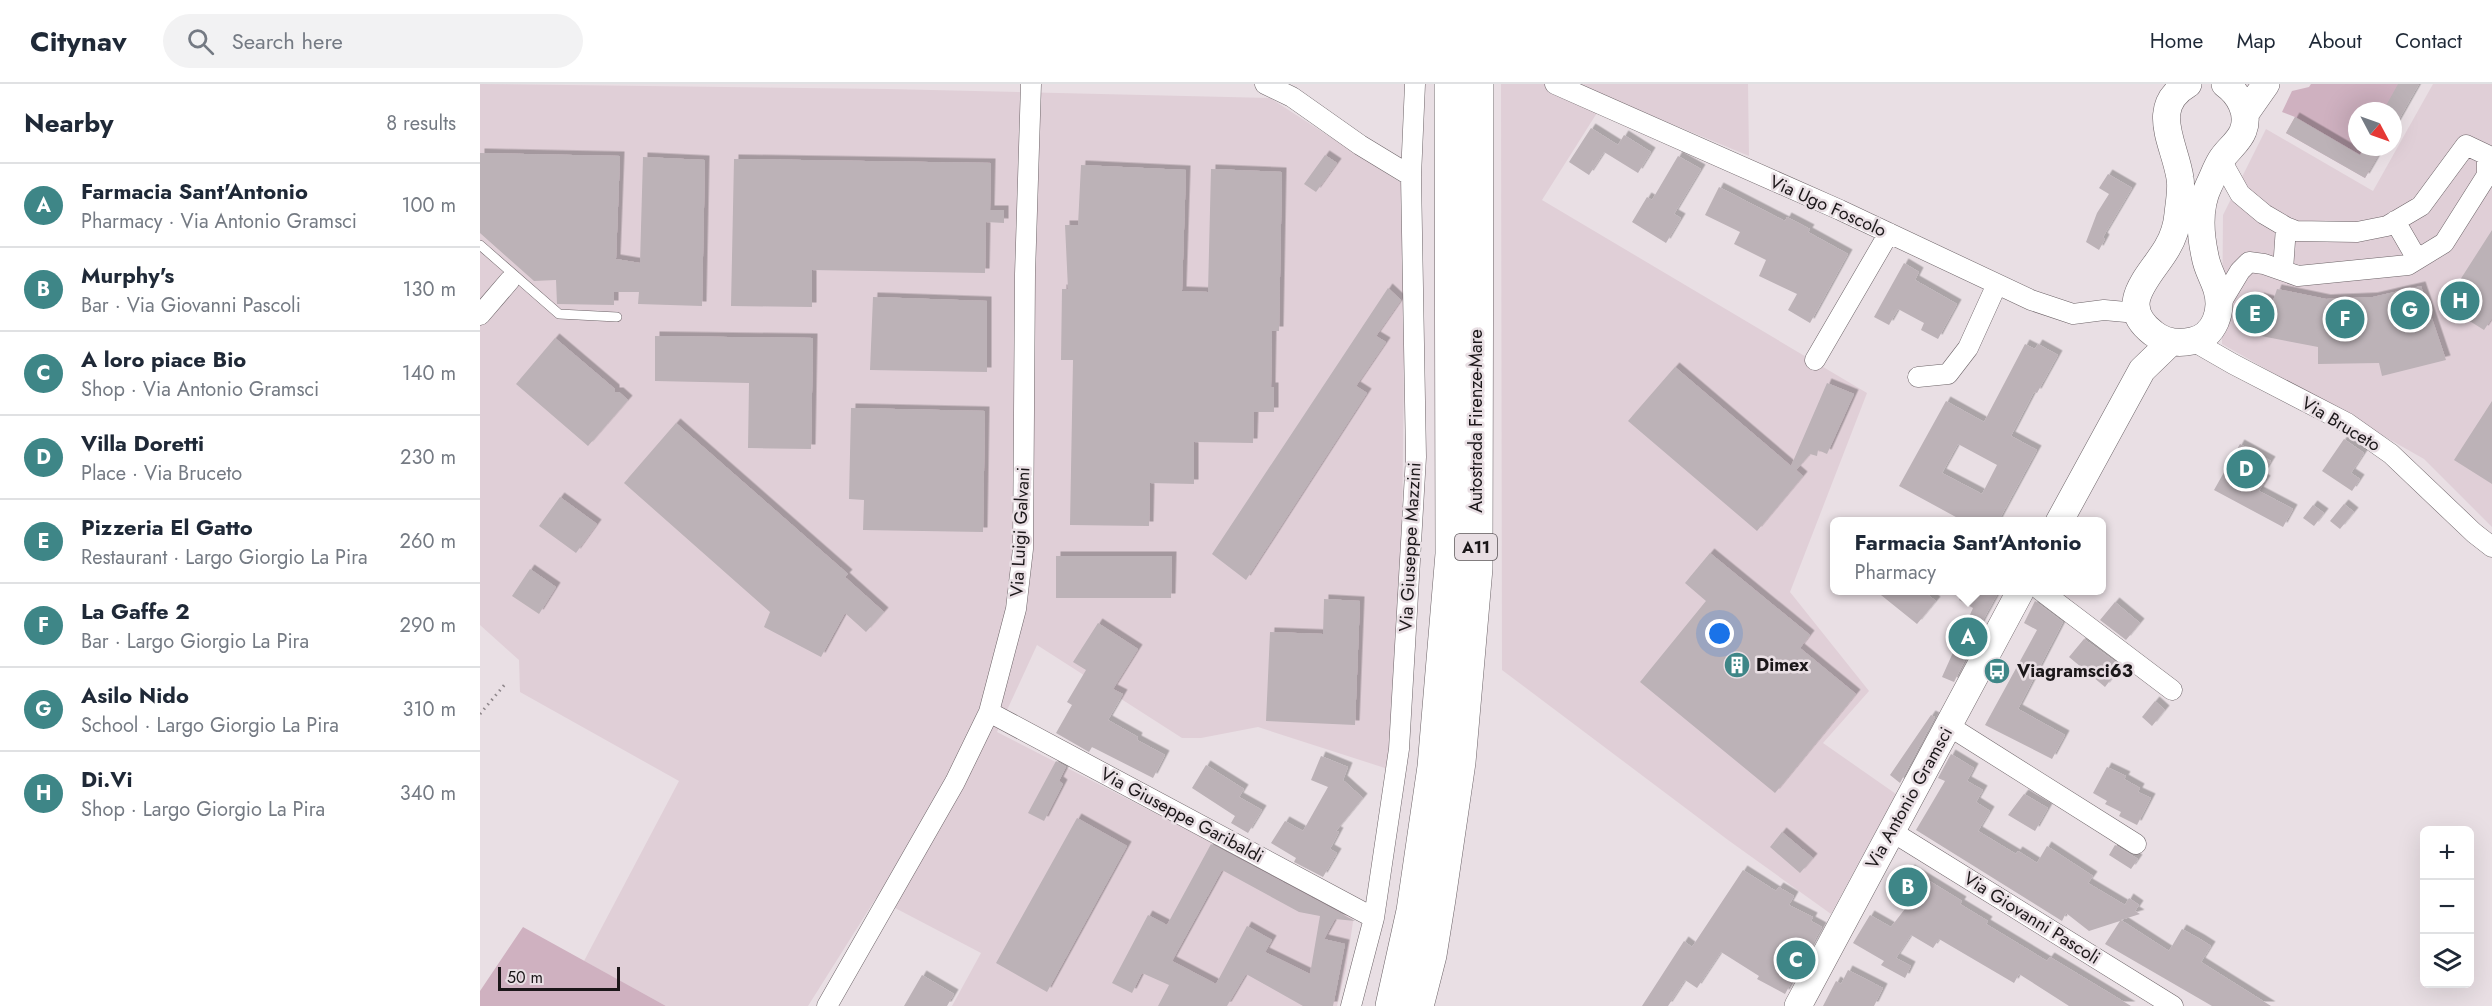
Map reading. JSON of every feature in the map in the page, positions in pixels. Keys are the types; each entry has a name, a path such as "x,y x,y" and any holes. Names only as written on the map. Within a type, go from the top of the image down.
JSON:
{"highway":[{"name":"Autostrada Firenze-Mare","path":"1392,1006 1413,911 1434,767 1452,554 1451,84"},
{"name":"Autostrada Firenze-Mare","path":"1417,1006 1430,955 1459,762 1476,568 1477,84"}],"street":[{"name":"Via Luigi Galvani","path":"827,1006 955,782 989,712 1016,609 1023,549 1025,274 1031,84"},
{"path":"1265,84 1292,97 1360,145 1412,176"},
{"name":"Via Giuseppe Mazzini","path":"1351,1006 1374,918 1399,749 1416,457 1412,176 1416,84"},
{"name":"Via Ugo Foscolo","path":"1555,84 1889,233 2031,300 2073,314 2104,310 2141,310"},
{"path":"2142,370 2141,310 2173,237 2178,220 2181,181 2167,132 2166,108 2178,90 2188,84"},
{"path":"2228,86 2261,84"},
{"path":"2245,114 2266,84"},
{"path":"2199,329 2217,290 2205,258 2200,222 2205,193 2221,160 2243,131 2245,114 2241,99 2228,86"},
{"path":"2062,517 2142,370 2199,329 2240,271 2249,262 2264,264 2298,276 2408,265 2444,243 2487,175 2487,155 2466,145 2421,206 2386,226 2357,232 2296,231 2264,214 2240,194 2221,160"},
{"path":"2395,221 2417,259"},
{"path":"2283,270 2286,227"},
{"path":"1815,360 1889,233"},
{"path":"480,315 510,280"},
{"path":"1918,377 1948,374 1968,348 1997,284"},
{"path":"2141,310 2161,339 2199,329"},
{"name":"Via Bruceto","path":"2199,329 2233,364 2347,423 2391,454 2474,533 2492,547"},
{"name":"Via Antonio Gramsci","path":"1797,1006 2020,595"},
{"path":"2045,595 2172,690"},
{"name":"Via Giuseppe Garibaldi","path":"989,712 1374,918"},
{"path":"1949,726 2136,844"},
{"name":"Via Giovanni Pascoli","path":"1891,831 2173,1006"}],"lane":[{"path":"480,245 559,314 617,317"}],"path":[{"path":"480,714 506,683"}],"shaded area":[{"path":"480,84 888,89 1270,98 1406,186 1401,621 1388,769 1258,727 1201,738 1182,738 1037,645 997,732 1354,915 1346,969 1337,1006 952,1006 981,953 876,898 808,1006 666,1006 584,961 679,781 520,692 519,660 480,625"},
{"path":"1501,84 1748,84 1749,156 1607,97 1542,200 1867,393 1790,592 1869,691 1823,743 1896,794 1831,914 1728,840 1502,670"},
{"path":"2311,84 2419,84 2402,102 2348,102 2348,156 2378,156 2365,178 2286,133 2295,117 2282,112 2292,91 2309,87"},
{"path":"2433,84 2492,84 2492,527 2424,459 2222,344 2223,215 2266,129 2373,191 2393,156 2402,156 2402,139"},
{"path":"523,927 666,1006 480,1006 480,991"}],"building":[{"path":"2398,84 2419,84 2402,114 2402,102 2388,102"},
{"path":"2295,117 2348,148 2348,156 2378,156 2365,178 2286,133"},
{"path":"1591,128 1618,145 1624,135 1651,152 1638,173 1604,152 1589,175 1569,162"},
{"path":"480,153 620,156 616,259 640,263 643,157 705,160 702,306 638,304 639,292 614,292 614,305 557,304 556,280 534,281 480,233"},
{"path":"1325,155 1337,163 1316,192 1304,184"},
{"path":"1678,156 1701,169 1674,214 1681,218 1666,243 1632,222 1647,197 1652,200"},
{"path":"734,159 991,163 990,210 1004,210 1004,223 986,222 985,273 812,270 812,307 731,306"},
{"path":"1081,165 1186,170 1182,291 1208,292 1211,169 1282,172 1279,331 1272,331 1271,387 1274,387 1274,412 1254,412 1253,443 1194,442 1194,484 1150,483 1149,526 1070,525 1073,360 1061,360 1062,289 1068,289 1065,225 1078,225"},
{"path":"2108,174 2132,188 2103,237 2105,239 2099,250 2086,242 2097,213 2109,194 2099,188"},
{"path":"1719,187 1785,221 1787,217 1810,229 1808,232 1848,254 1810,323 1788,310 1797,294 1759,276 1766,260 1734,244 1740,232 1705,215"},
{"path":"2492,230 2492,318 2484,330 2444,305"},
{"path":"1904,263 1919,272 1915,280 1957,304 1938,339 1921,330 1924,323 1898,309 1889,325 1874,317"},
{"path":"2421,286 2446,360 2382,376 2379,363 2318,364 2318,347 2251,334 2259,297 2273,301 2277,289 2326,299 2373,297"},
{"path":"1388,288 1401,300 1376,336 1386,342 1356,386 1367,393 1246,580 1212,554"},
{"path":"873,297 987,301 987,372 870,370"},
{"path":"655,336 813,338 811,449 748,448 749,383 655,381"},
{"path":"555,338 615,389 615,392 619,392 628,400 588,446 516,384"},
{"path":"2025,344 2035,349 2038,344 2058,355 2037,393 2034,392 2011,436 2037,450 2001,517 1956,517 1899,486 1946,401 1984,422","holes":["1958,444 1997,465 1982,494 1942,473"]},
{"path":"1675,367 1791,466 1827,383 1854,394 1827,454 1818,450 1817,456 1810,454 1796,470 1803,476 1757,531 1628,421"},
{"path":"2492,401 2492,484 2454,460"},
{"path":"851,408 985,411 983,532 863,530 864,500 849,499"},
{"path":"676,423 848,574 845,577 884,612 866,632 845,613 821,657 764,627 770,612 624,483"},
{"path":"2344,439 2364,453 2351,473 2360,479 2352,491 2322,471"},
{"path":"2240,444 2271,461 2261,477 2266,480 2259,491 2293,509 2283,527 2214,490"},
{"path":"560,497 597,524 576,553 539,526"},
{"path":"2344,504 2354,512 2340,529 2330,521"},
{"path":"2313,505 2324,513 2314,526 2303,518"},
{"name":"Dimex","path":"1710,553 1810,635 1800,648 1856,694 1775,793 1640,682 1706,601 1685,583"},
{"path":"1056,556 1172,556 1171,598 1056,598"},
{"path":"530,569 556,587 539,614 512,596"},
{"path":"1881,595 1928,595 1936,601 1917,624"},
{"path":"1962,595 1997,595 1976,633 1978,634 1954,682 1942,677 1973,608 1959,600"},
{"path":"1324,599 1360,601 1355,725 1266,721 1270,632 1323,634"},
{"path":"2035,601 2063,622 2018,709 2065,735 2052,759 1985,725 2037,630 2024,623"},
{"path":"2115,602 2140,623 2126,640 2100,620"},
{"path":"1098,623 1138,649 1113,689 1123,694 1108,720 1138,737 1137,740 1165,755 1153,778 1092,747 1089,752 1056,733 1072,705 1067,702 1086,670 1073,662"},
{"path":"2084,639 2121,666 2105,687 2069,657"},
{"path":"2155,701 2165,710 2152,726 2142,717"},
{"path":"1931,715 1935,717 1900,783 1890,775"},
{"path":"1951,754 1974,768 1967,781 1983,790 1976,802 1990,811 1978,831 2016,854 2018,851 2037,863 2047,846 2093,876 2088,883 2125,905 2129,898 2139,905 2135,911 2140,914 2121,920 2169,951 2182,929 2200,939 2211,946 2201,962 2271,1006 2212,1006 2105,944 2120,921 2089,931 2066,913 2062,921 1916,830 1945,781 1938,778"},
{"path":"1321,756 1348,767 1343,780 1363,798 1336,831 1339,832 1330,849 1337,853 1323,877 1294,862 1296,858 1271,843 1285,821 1303,831 1328,787 1311,780"},
{"path":"1056,761 1066,767 1059,781 1063,784 1044,821 1028,813"},
{"path":"1206,765 1244,789 1239,797 1262,810 1248,833 1231,823 1235,816 1192,788"},
{"path":"2107,767 2126,776 2124,779 2140,788 2138,792 2151,798 2137,825 2119,816 2121,812 2105,804 2107,801 2093,793"},
{"path":"2024,794 2048,808 2035,831 2008,815"},
{"path":"1077,818 1127,846 1047,992 996,963"},
{"path":"1782,832 1813,858 1800,873 1770,847"},
{"path":"1211,844 1355,921 1335,919 1324,939 1345,944 1333,1006 1303,1006 1246,974 1227,1006 1158,1006 1169,985 1142,973 1132,993 1112,983 1148,915 1167,925","holes":["1222,870 1299,912 1320,916 1310,974 1265,952 1272,940 1247,926 1216,984 1172,961"]},
{"path":"2115,845 2138,859 2131,869 2109,855"},
{"path":"1910,869 1962,901 1960,904 1988,921 1986,924 2047,961 2050,957 2131,1006 2069,1006 2019,974 2014,983 1939,939 1933,948 1911,935 1896,958 1911,966 1905,978 1881,965 1884,961 1853,943 1870,915 1891,927 1908,905 1893,895"},
{"path":"1743,870 1776,891 1779,887 1794,896 1789,905 1813,917 1811,921 1822,927 1785,994 1757,979 1759,976 1721,952 1697,988 1685,980 1668,1006 1642,1006 1684,941 1692,947"},
{"path":"1848,970 1883,988 1874,1006 1823,1006 1836,981 1841,984"},
{"path":"922,975 954,994 947,1006 904,1006"}],"place":[{"name":"Di.Vi","path":"2460,301"},
{"name":"Asilo Nido","path":"2410,310"},
{"name":"Pizzeria El Gatto","path":"2255,314"},
{"name":"La Gaffe 2","path":"2345,319"},
{"name":"Villa Doretti","path":"2246,469"},
{"name":"Farmacia Sant'Antonio","path":"1968,637"},
{"name":"Dimex","path":"1737,665"},
{"name":"Viagramsci63","path":"1997,671"},
{"name":"Murphy's","path":"1908,887"},
{"name":"A loro piace Bio","path":"1796,960"}]}
